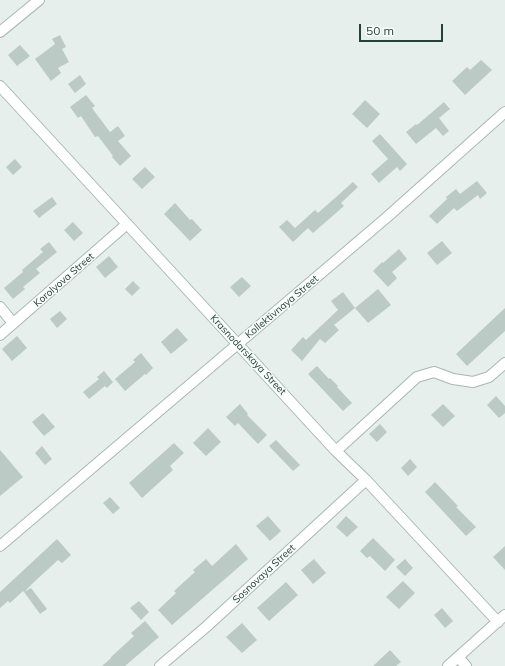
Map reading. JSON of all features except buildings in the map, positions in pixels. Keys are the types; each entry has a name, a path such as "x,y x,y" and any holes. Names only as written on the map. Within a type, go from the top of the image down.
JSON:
{"street":[{"path":"0,32 39,0"},
{"name":"Krasnodarskaya Street","path":"0,86 336,450 501,619"},
{"name":"Kollektivnaya Street","path":"0,546 386,218 505,112"},
{"name":"Korolyova Street","path":"0,334 127,224"},
{"path":"0,307 13,323"},
{"path":"336,450 417,377 434,372 453,378 474,382 489,377 505,363"},
{"name":"Sosnovaya Street","path":"160,666 206,627 366,480"},
{"path":"448,666 501,619"},
{"path":"458,657 466,666"}]}
